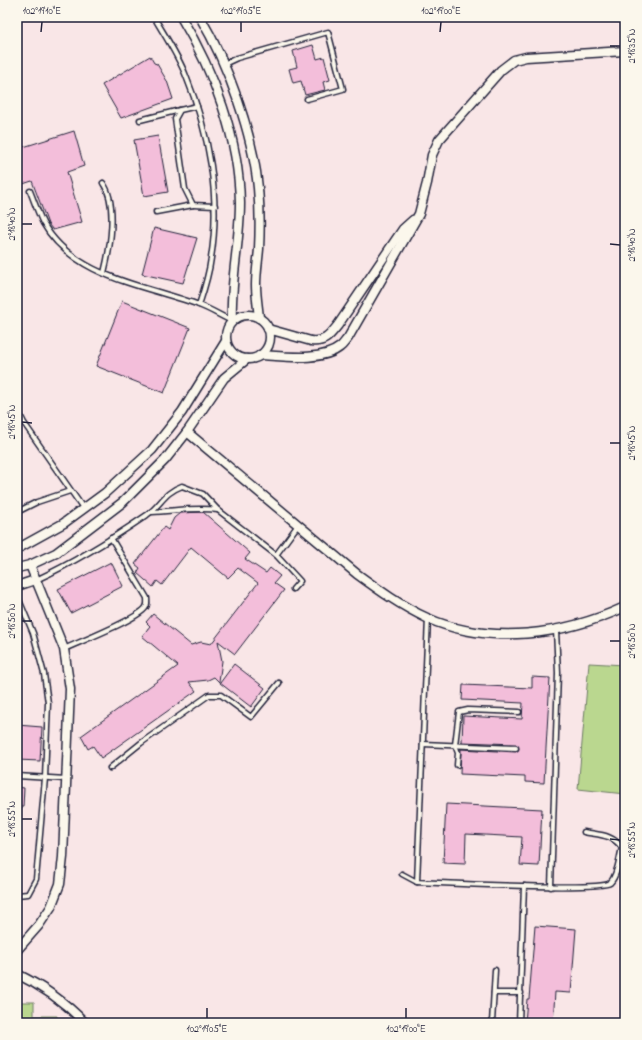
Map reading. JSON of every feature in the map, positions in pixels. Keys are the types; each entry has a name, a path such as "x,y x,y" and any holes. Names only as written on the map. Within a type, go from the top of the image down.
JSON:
{"street":[{"path":"181,17 197,43 215,85 232,143 240,203 232,277 232,321 226,334 226,341 233,354 247,359"},
{"path":"200,17 223,64 248,136 255,168 259,207 259,248 256,284 259,318 268,329 317,342 327,338 338,325 403,229 419,214"},
{"path":"17,568 30,565 56,553 123,502 149,478 187,432 224,378 247,359 260,355 307,356 328,354 340,347 348,338 419,214 432,155 439,140 501,70 514,60 526,57 625,51"},
{"path":"232,321 245,315 259,318"},
{"path":"260,355 269,344 268,329"},
{"path":"17,549 64,523 105,493 152,450 182,412 226,341"},
{"path":"187,432 368,582 402,605 428,618 455,628 486,633 513,635 556,630 603,617 625,607"},
{"path":"17,950 39,925 51,907 60,884 67,779 70,690 64,649 30,565"},
{"path":"17,586 35,580"},
{"path":"17,974 48,992 66,1005 85,1023"}],"lane":[{"path":"154,17 186,75 197,106 211,163 215,206 212,258 199,305"},
{"path":"223,64 237,58 328,32 343,89 307,100"},
{"path":"140,120 197,106"},
{"path":"180,110 175,119 185,189 193,205"},
{"path":"103,184 108,190 111,220 109,251 104,273"},
{"path":"30,191 43,223 57,241 75,257 104,273 199,305 232,321"},
{"path":"156,212 193,205 215,206"},
{"path":"17,409 24,423 83,508"},
{"path":"35,580 58,570 112,538 152,512 171,490 182,486 203,494 218,510 276,556 300,581 293,589"},
{"path":"17,512 37,502 70,491"},
{"path":"152,512 189,508 218,510"},
{"path":"276,556 298,525"},
{"path":"64,649 112,628 142,610 147,605 147,598 112,538"},
{"path":"17,595 33,633 44,674 48,703 45,778 36,879 28,894 17,895"},
{"path":"417,882 428,618"},
{"path":"551,887 558,673 556,630"},
{"path":"110,768 140,743 209,695 221,695 251,717 279,683"},
{"path":"457,765 458,753 456,745 459,712 468,710 519,712"},
{"path":"423,744 516,748"},
{"path":"17,776 67,779"},
{"path":"402,874 417,882 551,887 600,886 609,884 613,878 622,848 618,842 611,837 584,832"},
{"path":"518,1023 521,993 524,886"},
{"path":"492,1023 495,970"},
{"path":"494,993 521,993"}],"shaded area":[{"path":"17,17 625,17 625,1023 17,1023"}],"green space":[{"path":"589,663 625,665 625,794 578,789"},
{"path":"17,1002 34,1002 34,1016 57,1016 57,1023 17,1023"}],"building":[{"path":"313,45 317,59 324,57 330,80 323,82 325,90 305,95 301,81 293,83 289,69 297,67 293,51"},
{"path":"150,56 154,63 157,64 167,81 173,99 121,118 102,85"},
{"path":"74,131 84,166 67,172 82,222 53,230 48,224 32,181 17,186 17,149"},
{"path":"158,136 168,192 144,196 134,140"},
{"path":"154,228 197,238 183,283 142,274"},
{"path":"122,301 190,328 164,393 96,366"},
{"path":"203,512 250,553 245,559 266,573 270,568 280,576 274,583 284,590 235,654 218,641 222,661 219,682 214,677 208,680 189,682 196,691 101,758 93,746 88,749 81,736 178,666 142,636 150,626 146,622 153,614 191,645 201,642 211,644 258,583 238,568 228,578 191,547 162,585 157,581 153,587 137,573 140,568 135,564 164,527 168,530 174,518 180,513"},
{"path":"111,562 123,586 71,613 58,589"},
{"path":"234,664 265,688 251,707 220,683"},
{"path":"532,677 550,678 544,783 525,782 525,777 460,774 461,749 516,752 519,749 516,744 462,742 463,716 522,719 523,703 462,700 463,685 532,688"},
{"path":"17,725 42,727 40,761 17,760"},
{"path":"17,787 24,788 23,807 17,807"},
{"path":"446,804 542,809 539,866 520,865 522,837 466,834 465,864 443,863"},
{"path":"535,926 576,929 571,993 555,992 553,1023 525,1023 527,999 529,999"}]}
